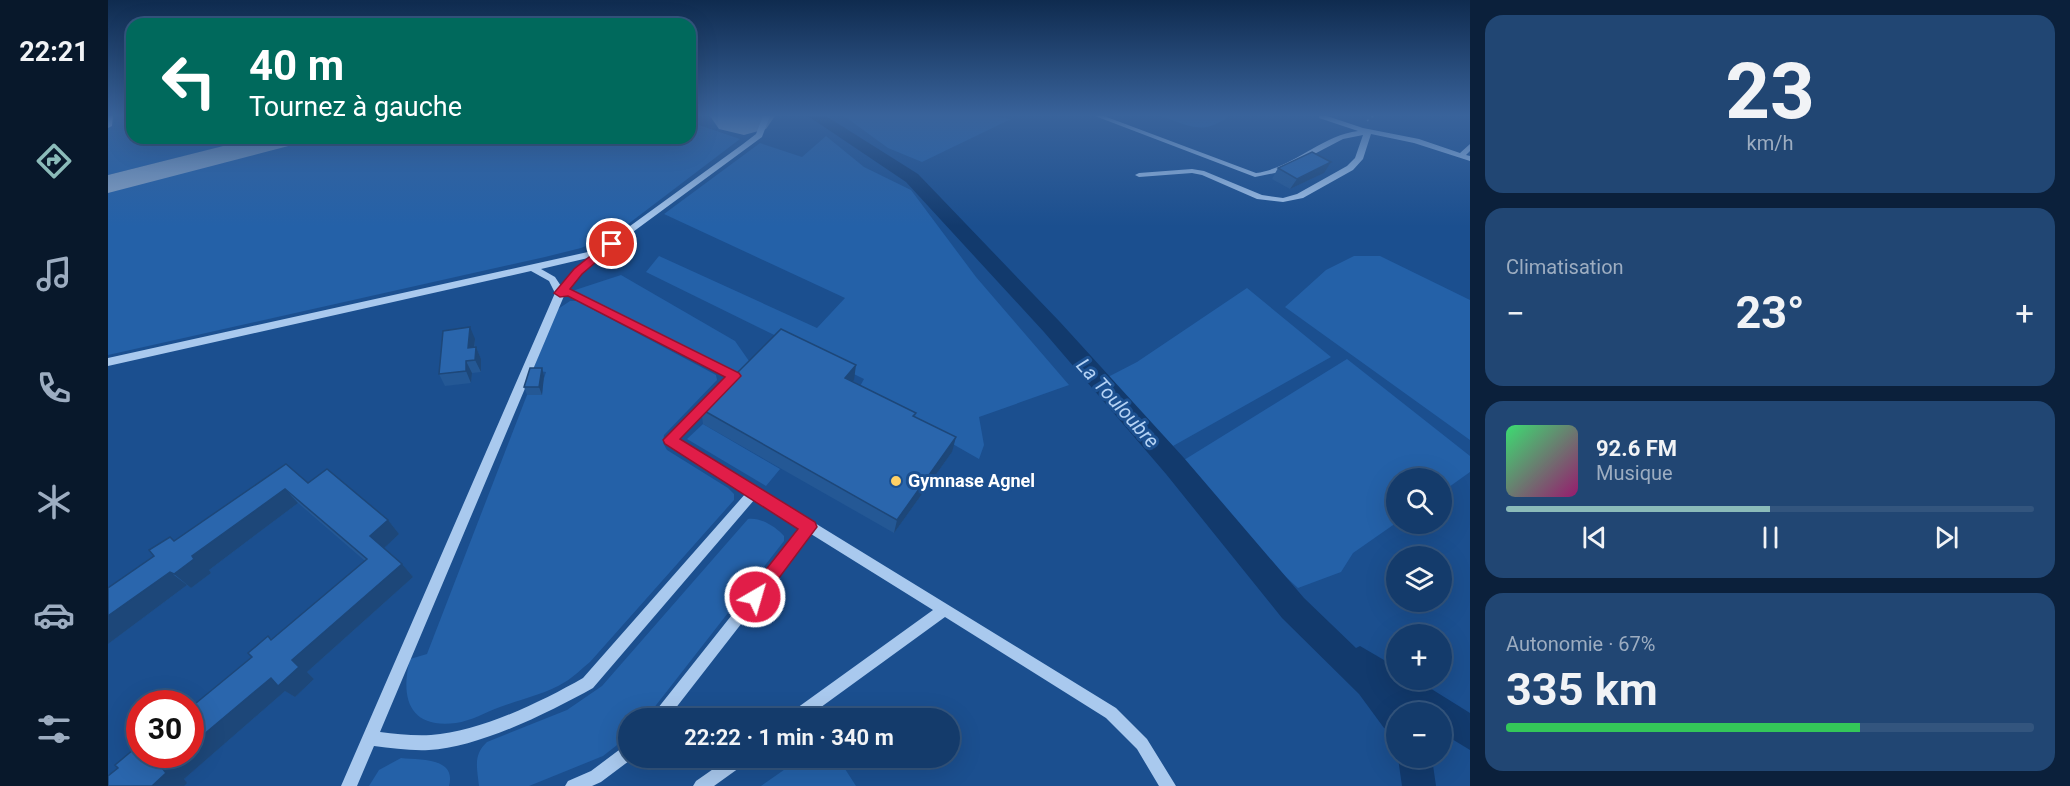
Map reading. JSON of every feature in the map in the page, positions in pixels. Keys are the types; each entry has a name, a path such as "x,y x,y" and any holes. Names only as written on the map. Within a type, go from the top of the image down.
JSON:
{"street":[{"path":"349,786 560,293 578,271 600,252 737,153"},
{"path":"1196,153 1255,175 1286,166 1310,153"},
{"path":"1139,175 1192,171 1204,173 1260,197 1283,200 1299,196 1350,168 1359,159 1361,153"},
{"path":"1451,153 1470,159"},
{"path":"1461,156 1464,153"},
{"path":"108,362 600,252"},
{"path":"532,268 552,279 560,293"},
{"path":"560,293 569,292 730,380 670,440 1111,713 1143,744 1168,786"},
{"path":"369,738 437,742 483,729 567,696 588,683 753,493"},
{"path":"667,708 809,527"},
{"path":"809,708 944,610"},
{"path":"573,786 596,777 618,760"},
{"path":"701,786 727,768"}],"shaded area":[{"path":"108,153 198,153 108,175"},
{"path":"256,153 722,153 615,234 581,248 108,355 108,191"},
{"path":"747,153 789,153 802,157 807,153 846,153 864,167 911,190 976,277 1069,385 979,417 984,445 979,459 858,390 864,379 646,272 659,256 817,328 845,298 664,214"},
{"path":"899,153 941,153 922,162"},
{"path":"1354,256 1380,256 1470,300 1470,440 1285,307 1326,270"},
{"path":"621,275 735,341 749,361 735,376 569,292"},
{"path":"1247,288 1331,357 1173,446 1106,378 1137,362"},
{"path":"570,301 577,301 716,375 717,380 664,435 663,443 667,450 728,488 734,494 734,500 590,662 572,678 550,690 467,720 440,724 428,721 418,716 408,698 406,686 410,659 427,654 527,395 541,388 546,372 533,370 555,311"},
{"path":"1347,359 1470,456 1470,472 1452,485 1452,468 1386,468 1386,530 1353,553 1341,572 1298,588 1236,531 1184,460"},
{"path":"703,424 780,469 766,486 687,439"},
{"path":"748,519 763,521 784,536 784,541 654,708 618,708 618,744 603,756 529,786 479,786 478,757 487,742 567,710 602,686"},
{"path":"401,758 426,760 442,765 450,777 449,786 369,786 379,770"},
{"path":"787,768 844,768 856,786 761,786"}],"building":[{"path":"1311,153 1331,162 1297,179 1278,168"},
{"path":"470,327 468,348 476,347 475,360 466,361 466,371 439,374 443,331"},
{"path":"781,329 856,365 845,378 916,413 913,416 956,437 897,520 701,409"},
{"path":"530,368 542,368 539,387 524,387"},
{"path":"286,464 308,483 327,469 388,520 370,536 402,564 292,660 299,667 278,686 271,678 204,734 204,696 252,657 248,653 268,636 271,640 367,559 285,489 192,556 194,559 174,574 170,572 108,616 108,588 154,556 149,550 170,537 174,541"},
{"path":"126,756 126,768 164,768 166,773 152,786 108,786 108,776 118,768 115,765"}],"waterway":[{"name":"La Touloubre","path":"873,153 912,178 945,216 1052,327 1175,466 1293,608 1370,683 1386,703"},
{"path":"1360,662 1423,702"},
{"path":"1452,721 1470,733"},
{"name":"La Touloubre","path":"1416,768 1419,786"}],"taxiway":[{"path":"108,184 230,153"}],"place":[{"name":"Gymnase Agnel","path":"896,481"}],"route":[{"path":"612,244 578,271 560,293 569,292 735,376 670,440 809,527 755,597"}]}
